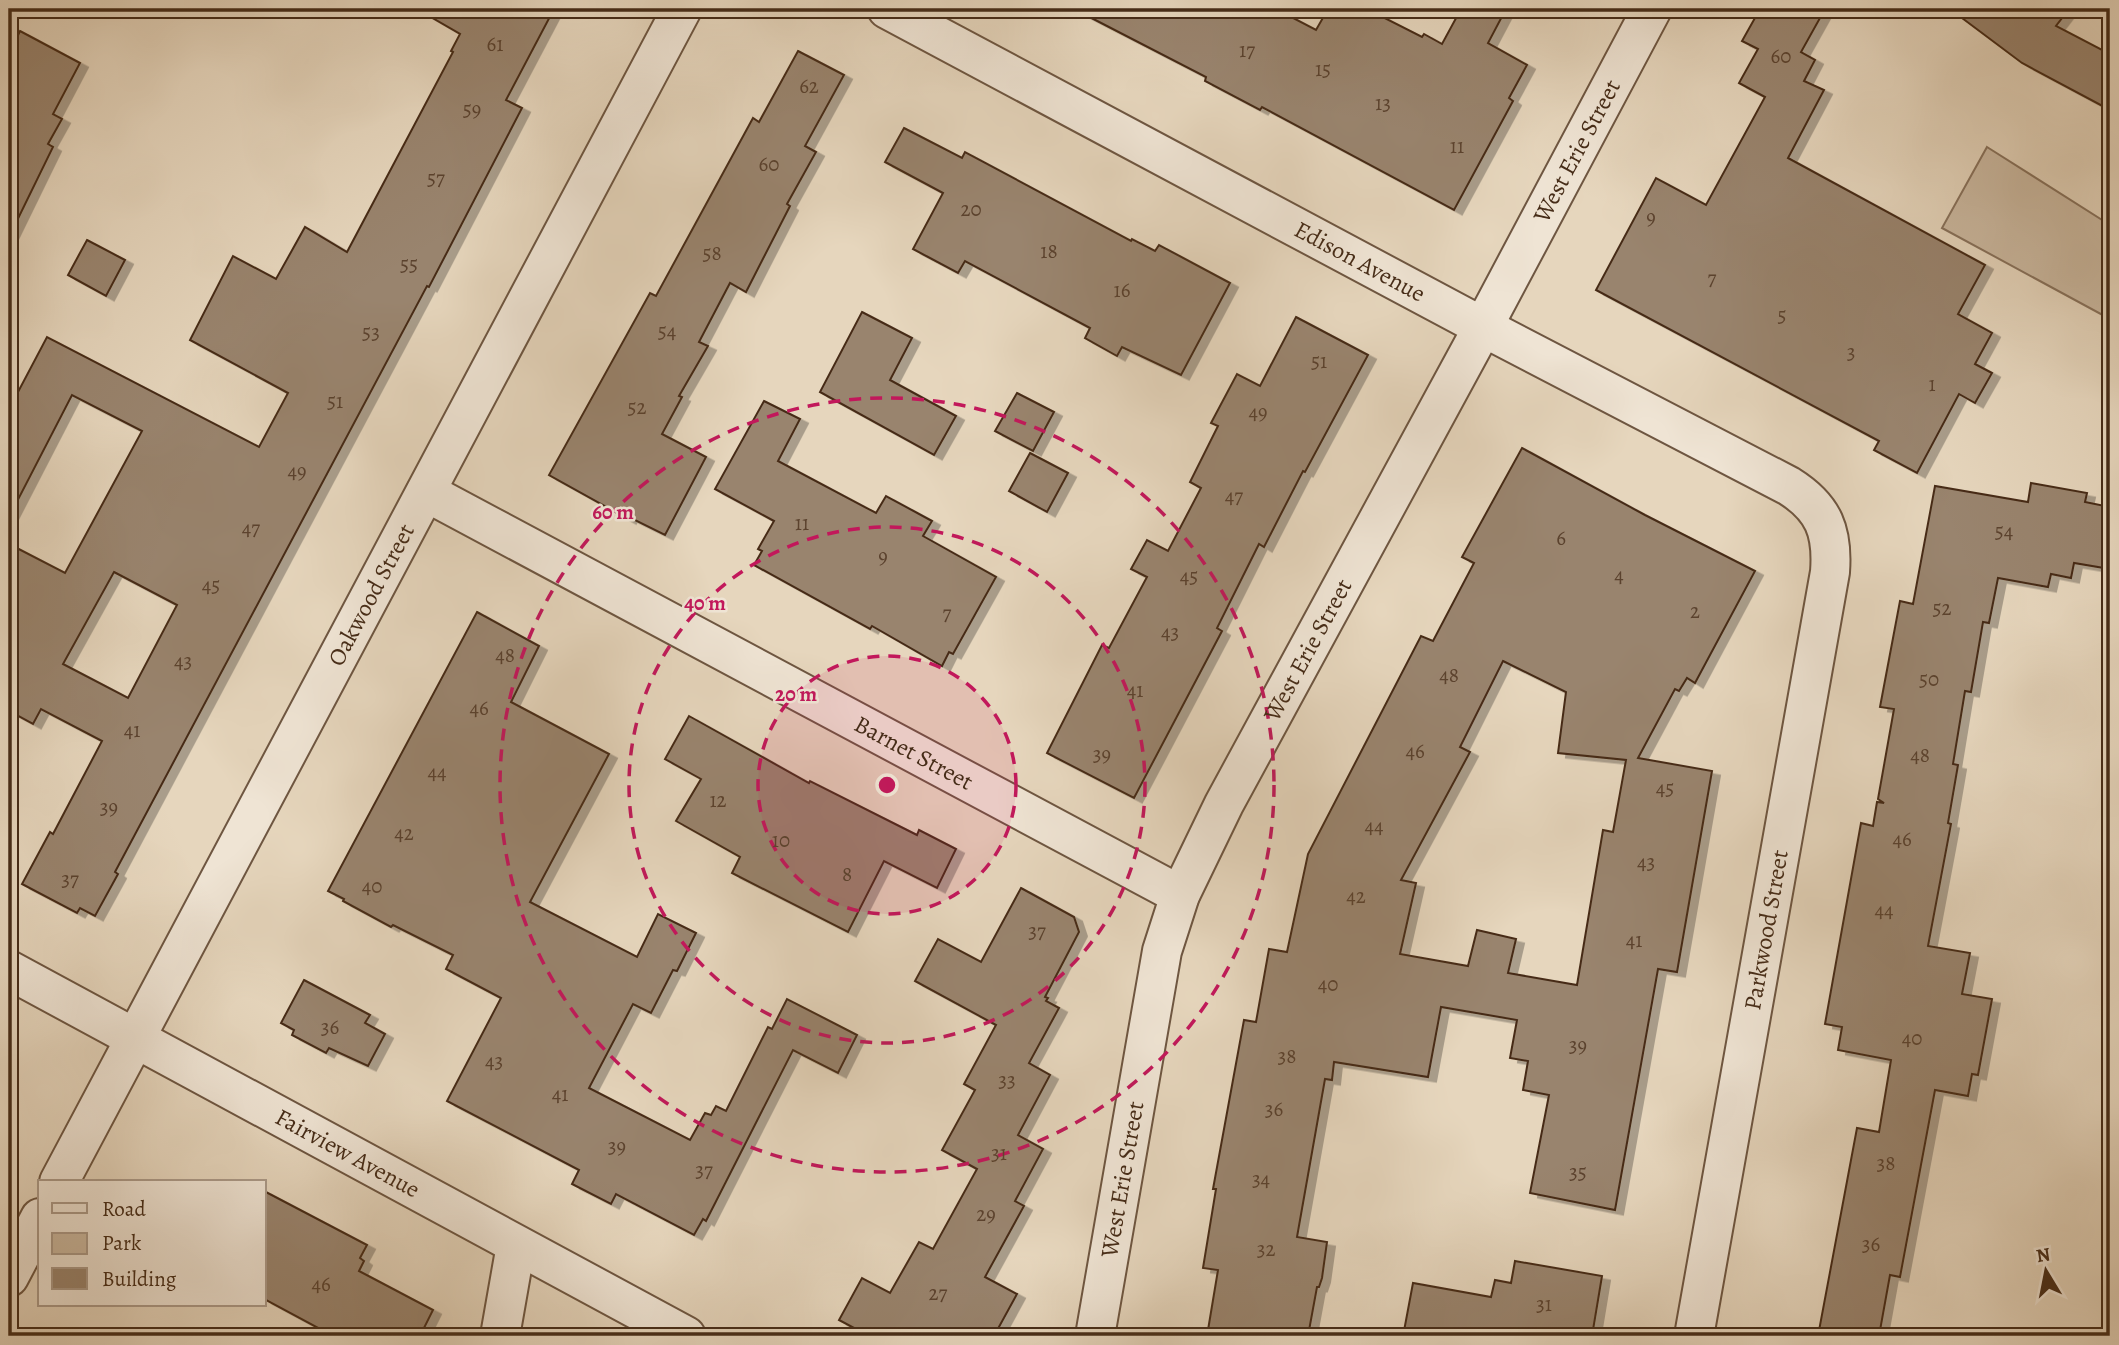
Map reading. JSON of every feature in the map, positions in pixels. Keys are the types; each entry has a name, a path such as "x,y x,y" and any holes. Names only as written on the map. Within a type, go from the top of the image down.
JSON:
{"street":[{"name":"Oakwood Street","path":"61,1180 682,9"},
{"name":"Edison Avenue","path":"887,9 1483,327 1789,486 1811,501 1825,523"},
{"name":"West Erie Street","path":"1094,1336 1162,951 1180,895 1224,804 1483,327 1651,9"},
{"name":"Barnet Street","path":"426,492 1180,895"},
{"name":"Parkwood Street","path":"1694,1336 1830,572 1831,552 1825,523"},
{"name":"Fairview Avenue","path":"9,970 686,1336"},
{"path":"9,1277 38,1222"},
{"path":"500,1336 516,1245"}],"green space":[{"path":"1987,147 2110,225 2110,319 1942,228"}],"building":[{"path":"417,9 554,9 506,100 522,108 429,287 427,286 115,872 118,874 95,916 80,908 77,913 22,884 50,832 53,834 102,741 41,709 33,724 9,711 9,544 65,573 142,431 72,395 9,517 9,409 47,337 259,447 288,393 190,340 233,256 276,279 305,227 347,252 460,34","holes":["114,572 177,605 128,698 63,664"]},
{"path":"1074,9 1276,9 1316,30 1328,9 1367,9 1422,37 1424,34 1442,44 1461,9 1506,9 1488,43 1527,65 1509,98 1513,101 1454,210 1262,107 1260,110 1205,81 1206,77"},
{"path":"1760,9 1825,9 1801,52 1815,60 1804,81 1824,90 1788,158 1985,265 1958,314 1992,333 1975,364 1992,373 1975,403 1959,394 1917,473 1874,450 1879,441 1596,290 1656,178 1706,205 1765,97 1739,83 1758,49 1742,41"},
{"path":"1950,9 2069,9 2056,26 2110,54 2110,110 2022,63"},
{"path":"20,31 80,63 53,114 62,119 48,144 53,147 9,237 9,54"},
{"path":"798,51 844,75 805,146 816,152 787,204 790,206 746,292 730,283 699,342 708,346 679,396 682,397 662,434 706,457 665,535 629,517 628,519 549,475 650,293 656,296 753,118 759,122"},
{"path":"904,128 962,158 965,152 1131,241 1132,239 1155,251 1159,245 1230,283 1181,375 1122,347 1117,356 1085,338 1090,328 965,261 958,273 913,249 943,193 885,162"},
{"path":"87,240 125,260 106,296 68,275"},
{"path":"862,312 912,338 890,380 956,416 934,455 820,392"},
{"path":"1296,317 1368,355 1264,547 1259,544 1217,628 1222,631 1134,798 1047,753 1102,645 1109,648 1147,577 1131,569 1147,540 1168,551 1201,488 1190,482 1218,426 1211,423 1237,374 1260,386"},
{"path":"1017,393 1054,412 1033,451 995,431"},
{"path":"764,401 800,419 778,461 876,513 886,496 932,521 923,536 996,577 953,654 949,652 942,666 872,626 870,629 754,565 762,551 758,549 774,521 715,489"},
{"path":"1522,448 1755,571 1695,683 1687,678 1679,691 1675,689 1638,758 1712,771 1677,972 1658,969 1615,1210 1530,1193 1549,1095 1523,1090 1528,1061 1510,1058 1517,1020 1441,1007 1428,1077 1334,1062 1332,1080 1325,1079 1297,1237 1327,1242 1322,1278 1317,1287 1308,1336 1207,1336 1218,1270 1203,1268 1216,1189 1213,1189 1244,1020 1256,1022 1269,949 1287,952 1308,854 1421,636 1433,641 1474,563 1462,557","holes":["1503,661 1566,692 1558,753 1626,760 1613,832 1603,830 1577,985 1508,973 1516,939 1477,930 1468,966 1400,954 1416,883 1401,880 1470,752 1460,747"]},
{"path":"1030,453 1068,473 1047,512 1009,491"},
{"path":"2031,483 2087,493 2085,502 2110,507 2110,569 2074,563 2071,578 2051,574 2048,587 1998,578 1989,623 1983,622 1971,692 1965,691 1953,764 1958,765 1948,823 1951,824 1928,946 1970,953 1962,994 1992,999 1978,1075 1972,1074 1968,1096 1935,1090 1900,1277 1890,1275 1879,1336 1818,1336 1857,1128 1879,1132 1891,1060 1838,1050 1842,1027 1825,1024 1861,823 1873,826 1877,802 1884,803 1878,799 1894,709 1880,707 1900,601 1913,604 1935,486 2028,502"},
{"path":"477,612 539,646 511,702 609,754 530,902 637,957 658,914 696,933 651,1013 633,1004 589,1088 690,1140 705,1113 711,1115 716,1106 726,1111 768,1027 772,1029 787,999 857,1035 838,1073 793,1050 706,1221 703,1219 694,1235 616,1194 611,1204 572,1184 579,1170 447,1101 501,998 446,969 453,955 393,925 391,927 328,891"},
{"path":"689,716 809,783 810,781 917,835 919,830 956,849 937,888 884,861 848,932 732,873 740,857 676,821 701,779 665,759"},
{"path":"1021,888 1074,917 1079,932 1045,997 1048,998 1046,1001 1059,1008 1029,1063 1050,1075 1018,1135 1043,1149 1015,1201 1024,1206 985,1277 1017,1294 994,1336 869,1336 839,1320 862,1278 890,1293 919,1242 933,1249 977,1169 942,1150 975,1090 964,1084 996,1025 915,981 938,939 981,962"},
{"path":"304,980 370,1015 365,1023 385,1034 368,1066 329,1048 326,1053 292,1035 294,1030 281,1023"},
{"path":"266,1192 367,1245 360,1258 364,1261 359,1271 433,1310 420,1336 333,1336 266,1300"},
{"path":"1515,1261 1602,1276 1592,1336 1432,1336 1404,1331 1413,1283 1491,1297 1495,1280 1511,1283"}]}
